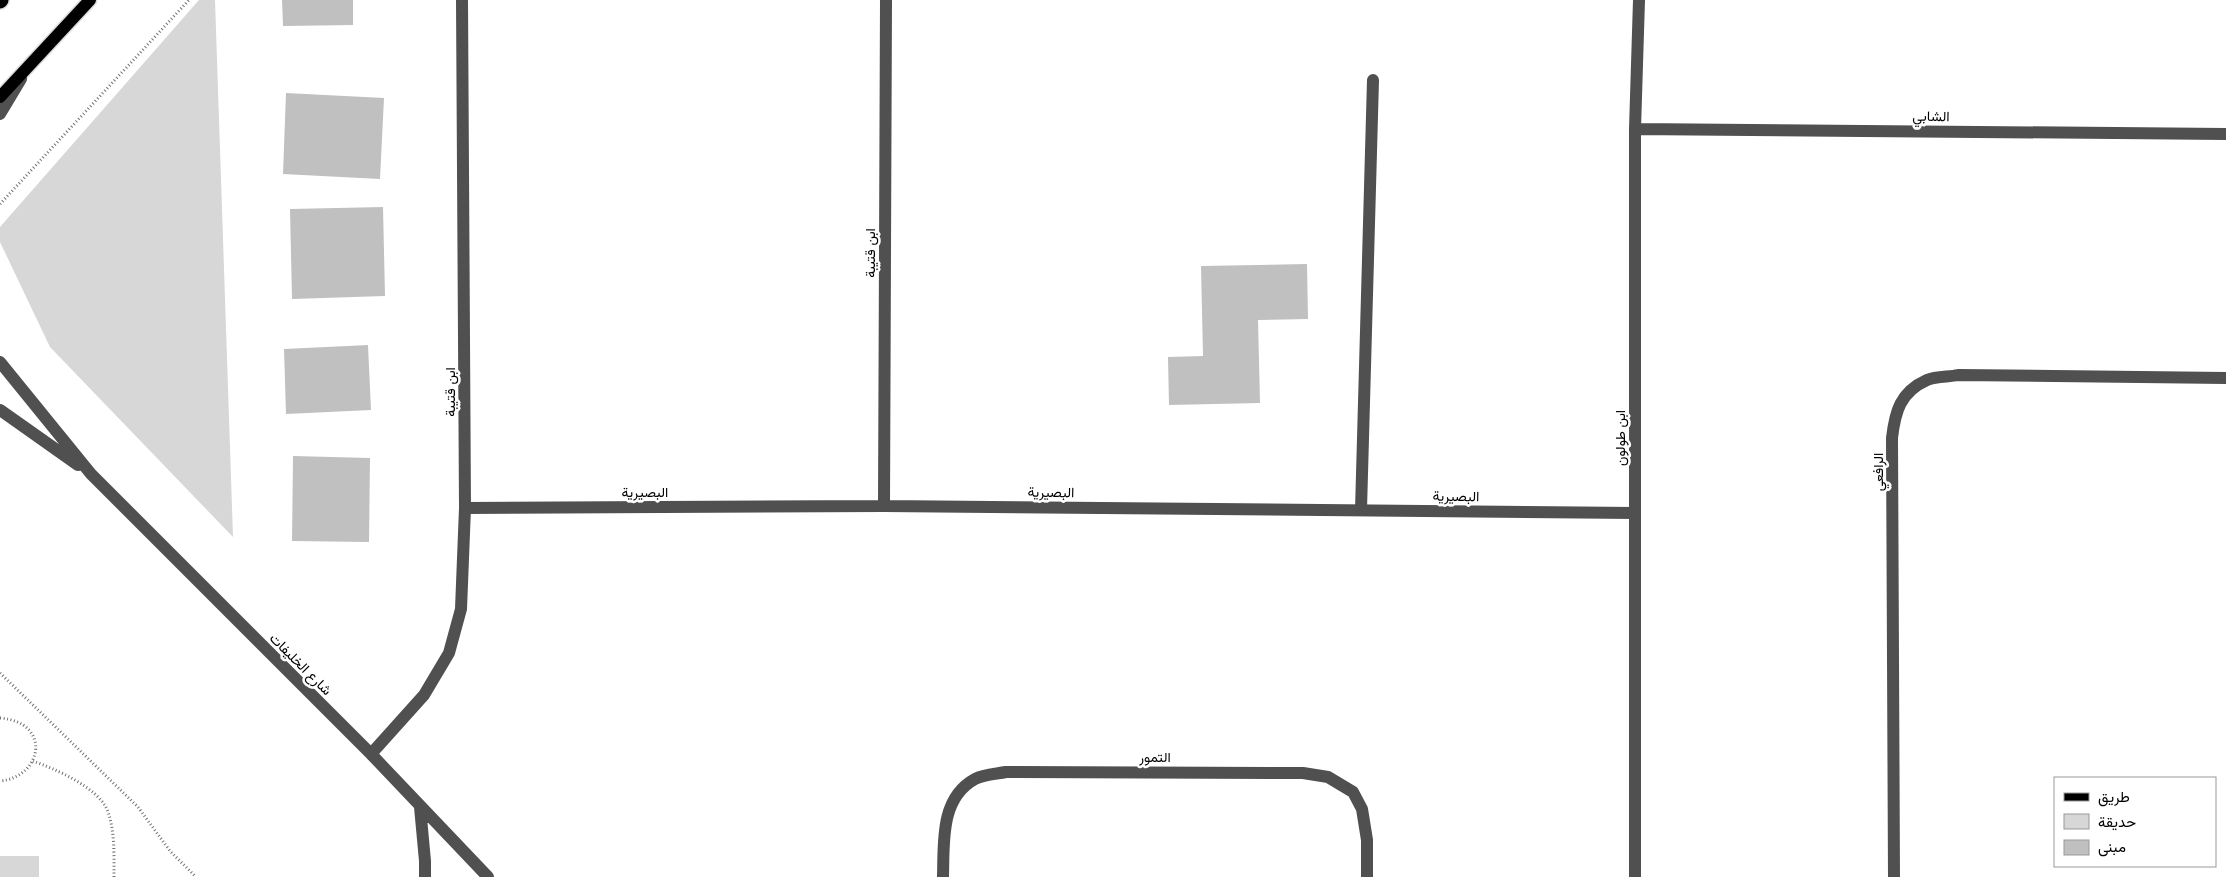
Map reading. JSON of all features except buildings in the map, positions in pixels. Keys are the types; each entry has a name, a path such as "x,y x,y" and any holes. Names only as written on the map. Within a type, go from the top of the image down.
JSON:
{"main road":[{"path":"0,97 90,0"}],"street":[{"name":"ابن قتيبة","path":"371,754 424,695 449,653 461,609 466,508 462,0"},
{"name":"ابن قتيبة","path":"884,506 886,0"},
{"name":"ابن طولون","path":"1635,877 1635,129 1640,0"},
{"path":"0,114 26,71"},
{"path":"1361,510 1373,80"},
{"name":"الشابي","path":"1635,129 2226,134"},
{"name":"شارع الخليفات","path":"0,362 91,474 371,754 488,877"},
{"name":"الرافعي","path":"1894,877 1892,438 1895,413 1907,393 1928,379 1958,376 2226,378"},
{"name":"شارع الخليفات","path":"0,410 91,474"},
{"name":"البصيرية","path":"466,508 884,506 1636,513"},
{"name":"التمور","path":"944,877 944,844 947,814 958,790 977,778 1006,772 1303,773 1328,777 1353,792 1362,809 1367,840 1367,877"},
{"path":"420,807 426,861 425,877"}],"path":[{"path":"0,204 189,0"},
{"path":"0,673 138,807 170,851 196,877"},
{"path":"0,718 27,726 33,733 36,744 33,761 14,780 0,782"},
{"path":"33,761 59,771 99,798 108,810 114,852 114,877"}],"green space":[{"path":"199,0 215,0 233,537 50,347 0,242 0,227"},
{"path":"0,856 39,856 39,877 0,877"}]}
